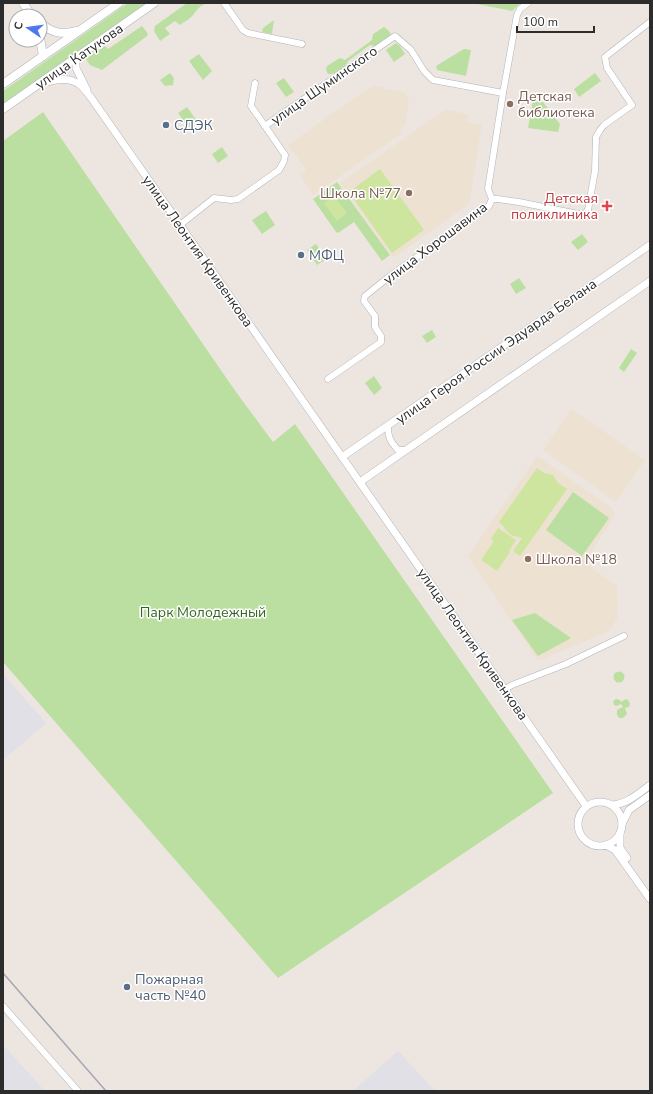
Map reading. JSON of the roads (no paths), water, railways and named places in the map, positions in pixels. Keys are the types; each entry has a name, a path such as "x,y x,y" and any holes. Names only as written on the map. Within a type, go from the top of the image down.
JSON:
{"main road":[{"name":"улица Катукова","path":"3,84 119,3"},
{"name":"улица Катукова","path":"3,109 154,3"},
{"path":"48,28 53,32 61,34 78,31"},
{"path":"42,48 43,56"}],"street":[{"path":"224,3 243,30 248,33 302,44"},
{"name":"улица Хорошавина","path":"328,379 381,342 381,336 375,326 375,316 364,301 365,296 390,276 489,206 492,199 488,189 517,15 520,9 528,3"},
{"path":"492,199 498,198 583,215 588,210 595,171 596,137 604,125 632,104 607,68 605,57 650,22"},
{"name":"улица Шуминского","path":"180,225 214,198 231,200 238,199 278,170 284,161 285,155 266,126 395,36 411,50 424,72 433,80 503,93"},
{"path":"76,58 76,68 92,99"},
{"name":"улица Леонтия Кривенкова","path":"34,88 50,81 64,79 78,84 92,99 586,806"},
{"path":"255,83 251,106 266,126"},
{"name":"улица Героя России Эдуарда Белана","path":"342,457 650,245"},
{"path":"360,482 650,281"},
{"path":"388,426 388,436 395,446 398,450 406,450"},
{"path":"504,690 512,685 566,664 624,636"},
{"path":"612,805 621,804 650,786"},
{"path":"650,795 629,810 620,832 620,848 650,890"},
{"path":"620,832 612,842 606,845 589,843 583,838 579,830 578,820 586,806 598,802 606,802 612,805 619,815 622,824"},
{"path":"606,845 615,850 650,899"},
{"path":"3,1006 78,1091"}],"railway":[{"path":"3,973 106,1091"}],"place":[{"name":"Детская библиотека","path":"510,104"},
{"name":"СДЭК","path":"166,125"},
{"name":"Школа №77","path":"409,193"},
{"name":"Детская поликлиника","path":"607,206"},
{"name":"МФЦ","path":"301,255"},
{"name":"Школа №18","path":"528,559"},
{"name":"Пожарная часть №40","path":"127,987"}],"park label":[{"name":"Парк Молодежный","path":"203,612"}]}
